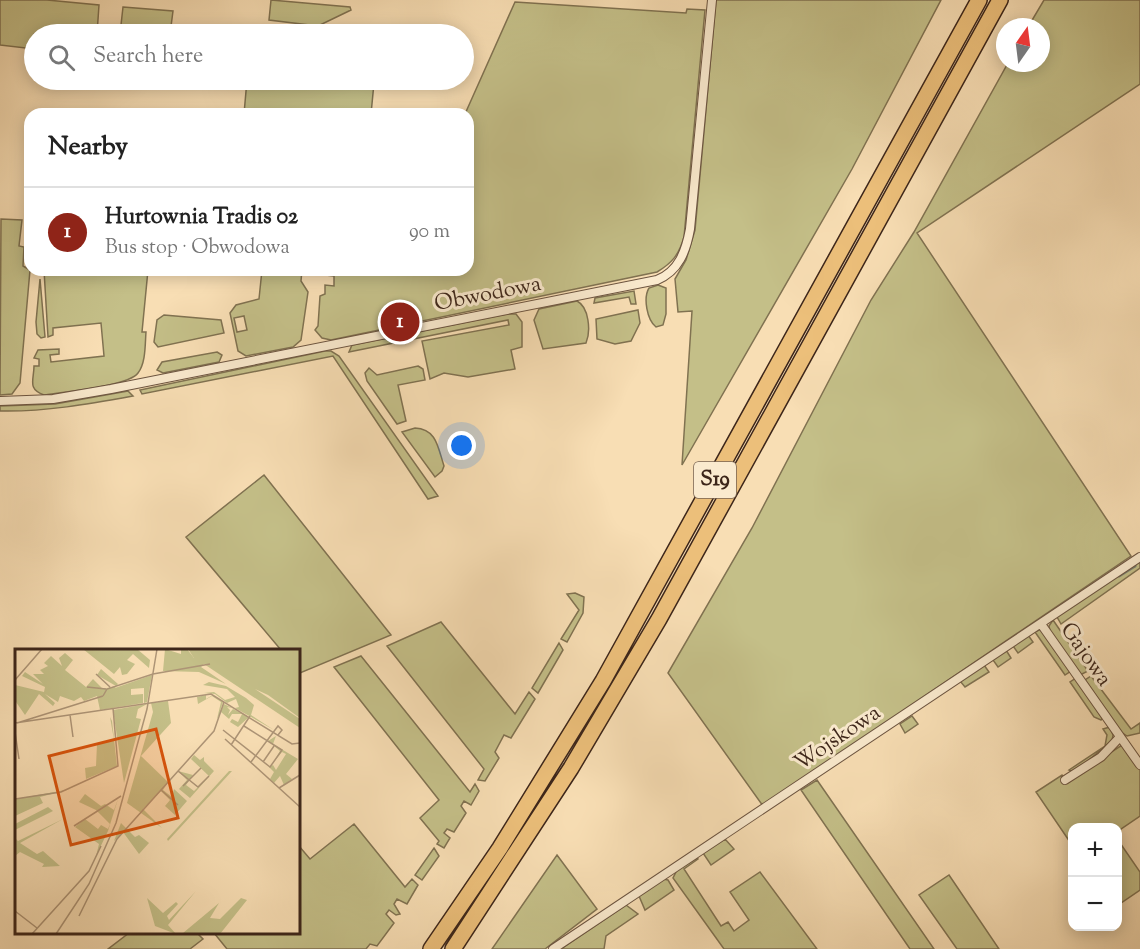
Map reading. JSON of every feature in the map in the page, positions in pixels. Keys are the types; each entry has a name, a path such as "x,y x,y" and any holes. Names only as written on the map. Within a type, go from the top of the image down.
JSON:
{"highway":[{"name":"S19","path":"431,949 506,838 603,681 980,0"},
{"name":"S19","path":"453,949 571,768 659,619 1000,0"}],"street":[{"name":"Obwodowa","path":"0,401 53,399 111,389 669,276 684,252 690,229 712,0"},
{"name":"Wojskowa","path":"553,949 1140,557"},
{"name":"Gajowa","path":"1041,624 1140,765"},
{"path":"1065,780 1101,756 1120,737"}],"shaded area":[{"path":"0,0 47,0 99,5 98,24 24,24 24,48 0,45"},
{"path":"271,0 350,7 351,10 322,24 269,20"},
{"path":"716,0 941,0 852,169 682,465 692,311 678,312 675,279 686,260 695,230"},
{"path":"1044,0 1140,0 1140,84 917,233 1131,556 763,806 668,673 752,528 871,300 914,232 1003,72 1050,72 1050,18 1033,18"},
{"path":"515,2 686,13 687,9 705,10 684,237 680,249 671,262 657,272 331,340 322,338 315,330 318,326 320,296 325,294 325,285 334,286 334,276 474,276 474,108 468,108"},
{"path":"123,7 173,11 171,24 121,24"},
{"path":"246,90 373,90 372,108 245,108"},
{"path":"1,219 22,220 19,246 24,247 24,276 29,276 20,383 12,394 0,395"},
{"path":"44,276 147,276 142,332 146,332 145,353 141,369 132,378 94,388 44,395 39,393 33,387 34,366 39,366 39,359 34,358 38,350 59,349 59,354 50,355 51,362 104,356 101,323 53,328 53,335 48,337"},
{"path":"261,276 301,276 301,281 308,292 301,340 293,347 246,356 238,351 230,313 236,305 259,299","holes":["244,316 247,330 237,332 234,318"]},
{"path":"40,279 45,337 41,338 37,334 36,322"},
{"path":"658,285 666,288 666,314 663,325 656,327 648,314 646,297 649,288"},
{"path":"634,291 636,304 631,304 629,297 594,303 595,298"},
{"path":"577,301 584,308 588,320 586,343 543,349 534,320 539,309"},
{"path":"638,310 640,323 631,341 615,344 597,339 596,319"},
{"path":"516,314 522,322 522,347 511,350 515,369 468,377 444,373 430,379 422,341 509,325 508,320 349,352 352,345"},
{"path":"164,315 221,320 224,333 158,347 154,342 157,320"},
{"path":"331,351 339,356 438,496 428,499 333,356 142,394 140,390"},
{"path":"217,352 222,355 219,362 163,373 157,370 162,362"},
{"path":"418,366 423,369 425,380 398,385 406,421 397,424 367,381 365,373 369,368 377,375"},
{"path":"128,391 133,396 50,409 0,411 0,406 55,404"},
{"path":"415,428 428,432 436,441 444,466 435,477 402,432"},
{"path":"264,475 391,635 300,673 300,649 280,649 186,537"},
{"path":"1140,560 1140,568 1061,624 1057,617"},
{"path":"575,593 584,597 583,613 567,642 561,639 579,610 567,594"},
{"path":"1053,620 1088,671 1080,675 1050,631 1049,626"},
{"path":"441,622 515,714 529,692 535,699 511,738 504,735 495,752 499,758 485,781 478,780 484,769 387,646"},
{"path":"1041,629 1071,671 1065,675 1035,632"},
{"path":"1028,635 1033,642 1018,653 1013,646"},
{"path":"559,643 563,650 538,693 532,688"},
{"path":"1006,650 1011,658 998,667 993,660"},
{"path":"361,656 470,792 475,784 479,791 471,805 464,801 461,806 466,813 454,832 447,829 444,833 450,838 444,848 437,844 439,841 420,818 439,800 334,667"},
{"path":"984,665 989,672 965,687 960,681"},
{"path":"1091,676 1131,729 1140,723 1140,733 1127,736 1121,732 1085,680"},
{"path":"1076,678 1102,718 1101,720 1094,717 1070,682"},
{"path":"912,716 918,724 905,733 900,724"},
{"path":"1110,727 1113,735 1112,741 1074,772 1069,770 1105,746 1107,735 1103,729"},
{"path":"1122,745 1140,770 1140,816 1122,828 1122,823 1068,823 1068,839 1036,792 1062,775 1066,782"},
{"path":"817,780 934,949 910,949 801,790"},
{"path":"354,824 405,887 412,879 418,885 407,904 397,899 394,904 400,914 396,915 389,910 386,914 394,923 377,946 370,944 366,949 227,949 215,934 300,934 300,847 310,859"},
{"path":"725,839 734,849 711,865 703,853"},
{"path":"1122,846 1140,872 1140,890 1122,902"},
{"path":"434,848 439,856 422,880 415,875"},
{"path":"557,855 597,909 545,949 492,949"},
{"path":"697,858 684,869 721,926 728,922 734,931 749,920 730,892 760,872 817,949 724,949 673,878 677,870"},
{"path":"949,875 999,949 957,949 919,895"},
{"path":"663,879 668,880 674,890 645,910 639,896"},
{"path":"626,905 638,914 606,936 604,949 561,949"},
{"path":"128,934 198,934 203,939 190,949 108,949"}],"waterway":[{"path":"1119,576 1135,566"}],"place":[{"name":"Hurtownia Tradis 02","path":"400,322"}]}
